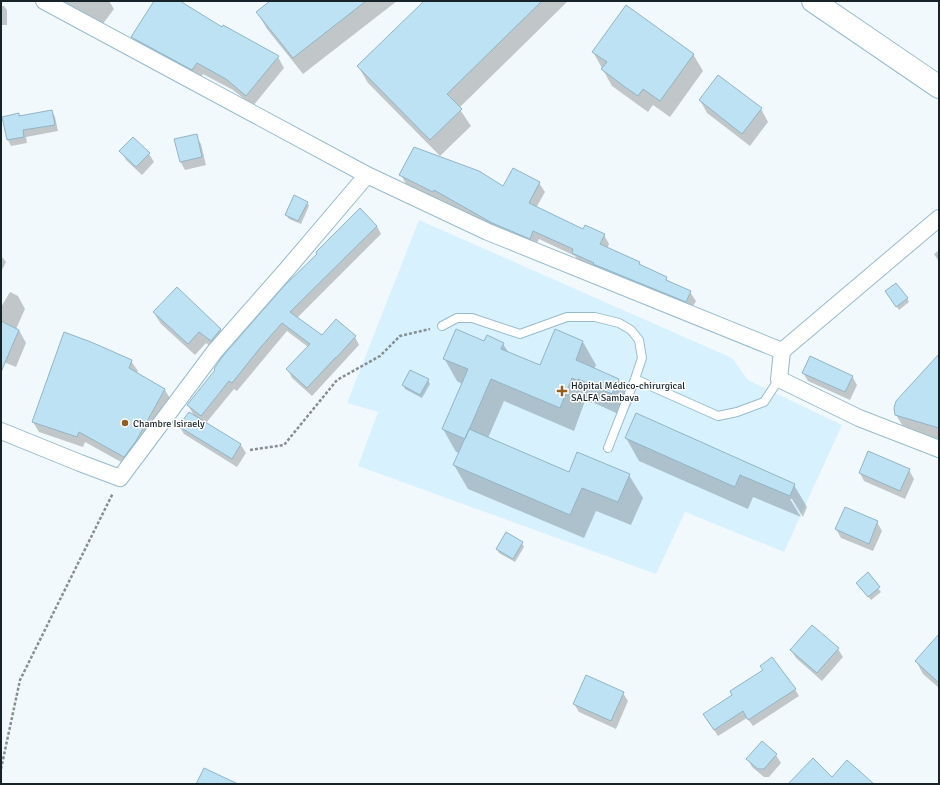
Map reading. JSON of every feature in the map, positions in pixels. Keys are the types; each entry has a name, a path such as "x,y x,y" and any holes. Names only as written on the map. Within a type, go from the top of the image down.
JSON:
{"main road":[{"path":"813,1 939,87"}],"street":[{"path":"44,1 367,175 488,232 782,351"},
{"path":"1,431 120,478 215,351 367,175"},
{"path":"939,218 782,351 779,379 859,418 939,450"}],"lane":[{"path":"442,326 457,318 472,318 520,334 567,317 595,317 619,323 631,330 639,340 642,358 608,448"},
{"path":"635,379 718,416 738,412 764,402 779,379"}],"path":[{"path":"250,450 284,445 337,380 380,356 400,336 442,326"},
{"path":"1,769 20,680 120,478"}],"shaded area":[{"name":"Hôpital Médico-chirurgical SALFA Sambava","path":"419,220 732,358 748,380 842,425 784,552 685,512 656,574 358,466 378,412 347,403"}],"building":[{"path":"154,1 180,1 222,27 223,25 279,56 246,96 226,79 197,63 192,70 131,37"},
{"path":"270,1 366,1 293,58 256,12"},
{"path":"424,1 542,1 447,94 462,109 430,140 357,66"},
{"path":"626,5 694,54 660,101 643,89 638,96 625,87 601,69 607,62 592,52"},
{"path":"718,75 762,108 742,134 699,100"},
{"path":"52,110 55,125 23,130 24,137 7,140 2,117 19,113 19,116"},
{"path":"197,134 202,157 180,162 174,139"},
{"path":"133,137 150,153 136,167 119,151"},
{"path":"414,147 479,171 503,186 513,168 540,182 529,203 583,229 585,225 605,234 600,244 640,262 639,264 667,277 666,280 691,291 686,302 593,264 594,263 572,253 573,249 533,231 530,239 492,223 434,190 433,192 399,175"},
{"path":"294,195 308,202 298,221 285,215"},
{"path":"360,208 377,226 290,312 322,335 336,319 356,336 307,388 286,369 310,344 282,323 232,383 229,381 201,416 187,405 215,370 214,369 222,357 284,286 317,254 316,252"},
{"path":"896,283 908,298 896,307 885,291"},
{"path":"177,287 221,329 211,341 199,332 188,344 153,312"},
{"path":"1,321 19,330 1,372"},
{"path":"456,329 484,341 487,335 504,343 501,349 540,365 555,329 583,341 576,360 619,379 612,394 578,379 578,381 572,378 560,408 491,379 465,439 442,429 468,369 443,359"},
{"path":"64,332 132,360 129,368 165,389 136,441 124,457 79,432 77,437 32,422"},
{"path":"939,354 939,428 895,415 894,408 896,401"},
{"path":"810,356 853,376 845,392 802,373"},
{"path":"410,370 429,379 420,395 402,385"},
{"path":"189,412 241,444 232,459 178,426"},
{"path":"636,413 795,484 790,496 740,475 735,487 625,438"},
{"path":"469,429 569,472 577,452 630,474 618,502 582,488 570,515 453,465"},
{"path":"868,451 910,469 900,491 859,473"},
{"path":"845,507 878,521 869,544 835,529"},
{"path":"506,532 523,542 513,559 496,549"},
{"path":"868,572 880,587 868,597 856,583"},
{"path":"812,625 839,648 817,673 790,650"},
{"path":"939,634 939,683 915,661"},
{"path":"772,657 796,689 748,720 743,711 714,730 703,714 732,695 730,691 763,670 760,666"},
{"path":"586,675 624,692 611,721 573,704"},
{"path":"762,741 777,754 764,769 758,769 746,759"},
{"path":"813,758 832,777 847,760 874,784 788,784"},
{"path":"204,768 238,784 196,784"}],"place":[{"name":"Hôpital Médico-chirurgical SALFA Sambava","path":"562,391"},
{"name":"Chambre Isiraely","path":"125,423"}]}
